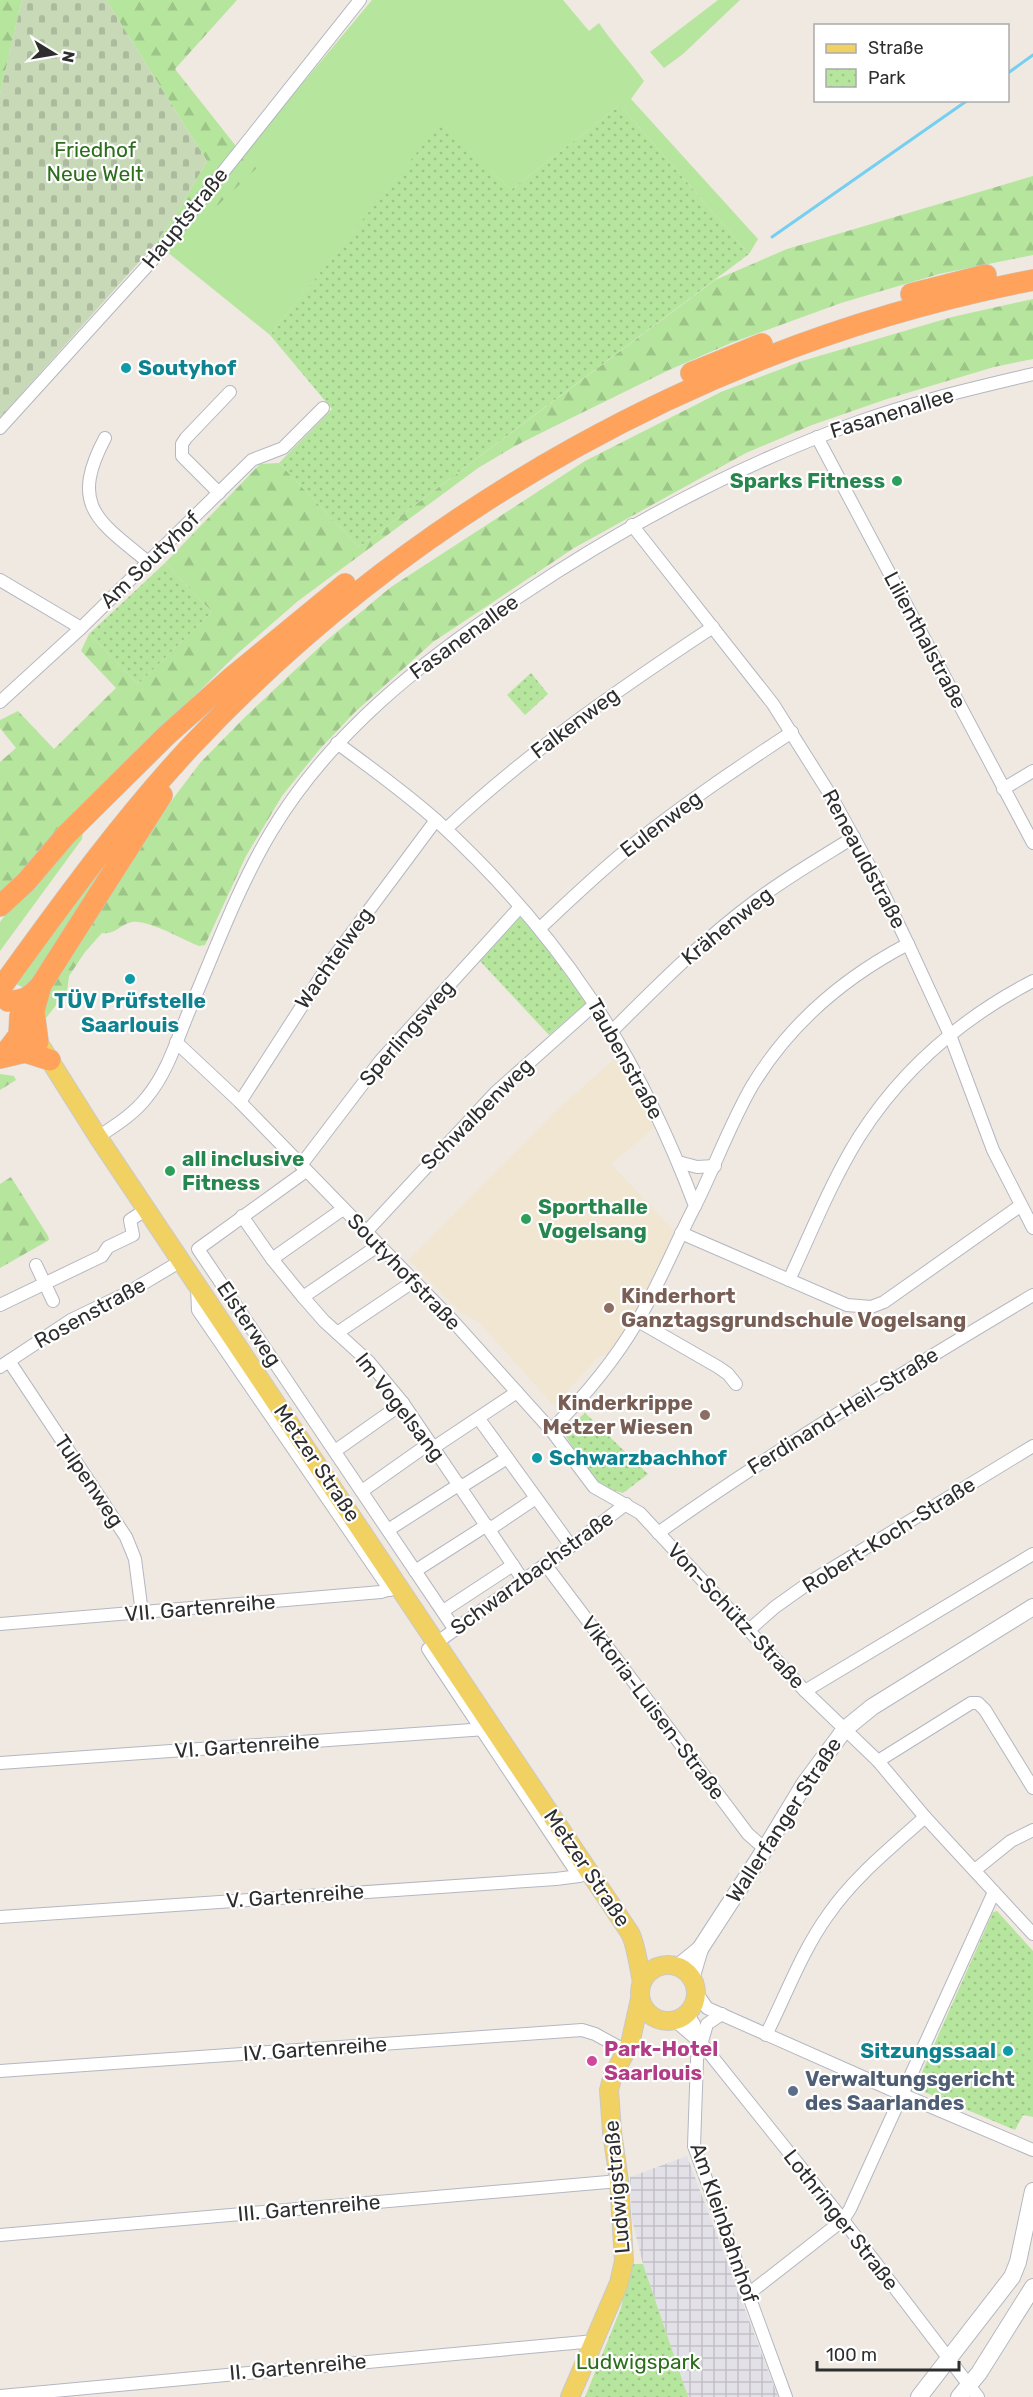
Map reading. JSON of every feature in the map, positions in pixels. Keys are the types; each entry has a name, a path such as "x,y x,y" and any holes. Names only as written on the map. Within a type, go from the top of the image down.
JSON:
{"highway":[{"path":"0,906 26,882 66,835 167,735 232,677 349,581 434,518 516,465 622,406 729,357 844,314 950,284 1033,265"},
{"path":"12,958 143,800 190,747 243,693 323,622 407,555 516,482 628,419 735,370 848,328 916,308 1033,280"},
{"path":"1,1057 19,1035 7,999 12,958 85,850 140,783 218,698 278,641"},
{"path":"7,999 20,1001 30,997 41,986 177,772 243,693"},
{"path":"38,1042 34,1011 41,986"},
{"path":"1,1057 25,1052 50,1060"}],"main road":[{"name":"Metzer Straße","path":"7,999 50,1060 98,1137 197,1284 394,1588 438,1642 487,1728 584,1874 636,1944 645,1950 680,2001"},
{"name":"Wallerfanger Straße","path":"680,2001 700,1949 805,1783 845,1729 881,1702 1033,1607"},
{"name":"Metzer Straße","path":"636,1944 635,1954 641,1990"},
{"path":"651,1971 680,2001 650,2015 641,1990 651,1971"},
{"name":"Ludwigstraße","path":"570,2397 619,2283 624,2261 619,2181 609,2090 613,2075 628,2048 637,2017 641,1990"},
{"name":"Ludwigstraße","path":"628,2048 680,2001"},
{"path":"919,2397 1012,2277 1018,2262 1033,2191"},
{"path":"969,2393 1033,2287"}],"street":[{"name":"Hauptstraße","path":"0,428 157,255 360,0"},
{"name":"Fasanenallee","path":"98,1137 136,1110 160,1077 254,860 290,801 337,743 387,695 458,639 567,564 632,525 817,437 903,407 1033,374"},
{"path":"219,493 182,456 181,450 186,438 230,392"},
{"name":"Am Soutyhof","path":"0,702 81,628 252,460 283,448 323,408"},
{"name":"Lilienthalstraße","path":"817,437 1004,789 1015,824 1033,843"},
{"path":"105,438 89,472 92,509 106,528 148,562"},
{"name":"Reneauldstraße","path":"632,525 762,688 792,732 854,837 908,944 950,1035 993,1150 1033,1228"},
{"path":"0,580 81,628"},
{"name":"Falkenweg","path":"441,825 594,707 713,627"},
{"name":"Eulenweg","path":"540,928 595,877 655,827 792,732"},
{"name":"Taubenstraße","path":"337,743 441,825 540,928 612,1031 649,1098 695,1206"},
{"path":"1004,789 1033,771"},
{"name":"Wachtelweg","path":"240,1102 344,942 441,825"},
{"name":"Krähenweg","path":"612,1031 655,987 727,923 792,876 854,837"},
{"name":"Sperlingsweg","path":"304,1168 381,1060 520,907"},
{"path":"551,1430 595,1383 638,1321 752,1088 793,1029 845,982 867,966 908,944"},
{"path":"789,1280 829,1194 858,1139 892,1090 928,1052 987,1008 1033,981"},
{"name":"Schwalbenweg","path":"366,1232 495,1093 595,1004"},
{"name":"Soutyhofstraße","path":"176,1041 240,1102 414,1281 551,1430 594,1487 626,1504"},
{"path":"678,1162 698,1167 715,1166"},
{"name":"Elsterweg","path":"304,1168 198,1249 455,1630"},
{"path":"681,1233 847,1305 871,1307 884,1302 1020,1206"},
{"path":"0,1305 102,1256 108,1247 133,1235 130,1220 147,1209"},
{"path":"272,1259 343,1209"},
{"name":"Im Vogelsang","path":"242,1216 272,1259 303,1297 369,1362 403,1403 524,1580"},
{"path":"303,1297 379,1245"},
{"name":"Rosenstraße","path":"4,1364 71,1320 129,1292 181,1261"},
{"path":"36,1265 53,1301"},
{"path":"337,1333 414,1281"},
{"name":"Ferdinand-Heil-Straße","path":"658,1533 740,1475 1033,1295"},
{"path":"638,1321 718,1367 736,1384"},
{"name":"Tulpenweg","path":"4,1364 126,1537 135,1559 142,1613"},
{"path":"362,1491 431,1445 479,1419 517,1392"},
{"path":"335,1451 403,1403"},
{"path":"479,1419 571,1546"},
{"name":"Robert-Koch-Straße","path":"749,1630 775,1607 813,1580 1033,1446"},
{"path":"388,1530 507,1458"},
{"path":"416,1571 536,1498"},
{"name":"Von-Schütz-Straße","path":"626,1504 640,1514 805,1691 878,1761 925,1817 1033,1934"},
{"name":"Schwarzbachstraße","path":"438,1642 626,1504"},
{"path":"805,1691 1033,1554"},
{"name":"Viktoria-Luisen-Straße","path":"545,1564 748,1834 765,1849"},
{"name":"Schwarzbachstraße","path":"443,1611 513,1565"},
{"name":"VII. Gartenreihe","path":"0,1624 142,1613 394,1588"},
{"path":"878,1761 971,1703 978,1703 985,1710 1033,1788"},
{"name":"VI. Gartenreihe","path":"0,1763 487,1728"},
{"path":"766,2035 814,1937 828,1915 864,1872 925,1817"},
{"path":"975,1870 1011,1841 1033,1830"},
{"name":"V. Gartenreihe","path":"0,1917 584,1874"},
{"path":"747,2295 843,2220 860,2188 994,1892"},
{"path":"680,2001 722,2014 1033,2150"},
{"name":"Lothringer Straße","path":"680,2001 700,2042 843,2220 948,2358 969,2393"},
{"path":"700,2042 707,2024 722,2014"},
{"name":"IV. Gartenreihe","path":"0,2071 582,2030 628,2048"},
{"name":"Am Kleinbahnhof","path":"700,2042 697,2059 694,2146 786,2397"},
{"name":"III. Gartenreihe","path":"0,2235 619,2181"},
{"name":"II. Gartenreihe","path":"0,2396 595,2341"}],"shaded area":[{"path":"618,1056 654,1128 611,1164 674,1231 658,1269 625,1329 608,1354 598,1357 554,1406 479,1322 461,1313 409,1260 559,1108"},
{"path":"687,2156 778,2397 688,2397 643,2264 632,2220 630,2177"}],"green space":[{"path":"0,0 22,0 0,94"},
{"name":"Friedhof Neue Welt","path":"22,0 106,0 207,161 156,243 0,418 0,94"},
{"path":"106,0 237,0 175,69 243,155 259,166 214,209 209,203 178,211 207,161"},
{"path":"372,0 563,0 589,31 599,23 644,81 631,99 758,239 749,254 620,105 511,190 442,122 270,335 156,243 178,211 209,203 214,208 258,166 243,155"},
{"path":"718,0 740,0 683,54 664,68 650,52"},
{"path":"620,105 749,254 359,547 279,463 332,409 270,335 442,121 511,190"},
{"path":"1033,176 1033,255 939,274 841,303 731,343 669,370 555,426 478,468 298,601 237,654 96,793 19,879 0,892 0,762 16,748 0,728 0,720 18,711 54,749 116,688 81,651 89,634 138,684 212,612 165,563 260,464 279,463 359,547 715,280 787,249"},
{"path":"1033,299 1033,359 994,367 887,399 812,425 746,453 574,548 433,642 354,713 319,750 282,796 246,856 205,945 199,946 139,922 128,923 111,932 102,933 85,952 69,976 67,991 46,1018 45,999 80,936 172,800 200,763 326,641 391,587 585,461 721,392 802,361 952,317"},
{"path":"165,563 212,612 138,684 89,634"},
{"path":"531,673 548,694 525,715 507,695"},
{"path":"83,832 82,839 0,951 0,922 11,907"},
{"path":"102,868 105,870 30,985 24,988 16,984 97,871"},
{"path":"520,917 536,934 586,1003 549,1035 479,960"},
{"path":"0,1074 14,1076 16,1080 0,1090"},
{"path":"11,1177 49,1240 0,1268 0,1184"},
{"path":"585,1413 648,1474 623,1493 603,1487 592,1478 565,1435 567,1429"},
{"path":"997,1911 1033,1951 1033,2117 1023,2115 1015,2130 915,2088 993,1912"},
{"name":"Ludwigspark","path":"643,2264 688,2397 585,2397 621,2308 630,2266"}],"waterway":[{"path":"1009,72 1033,55"},
{"path":"772,237 965,102"}],"place":[{"name":"Soutyhof","path":"126,368"},
{"name":"Sparks Fitness","path":"897,481"},
{"name":"TÜV Prüfstelle Saarlouis","path":"130,979"},
{"name":"all inclusive Fitness","path":"170,1171"},
{"name":"Sporthalle Vogelsang","path":"526,1219"},
{"name":"Kinderhort Ganztagsgrundschule Vogelsang","path":"609,1308"},
{"name":"Kinderkrippe Metzer Wiesen","path":"705,1415"},
{"name":"Schwarzbachhof","path":"537,1458"},
{"name":"Sitzungssaal","path":"1008,2051"},
{"name":"Park-Hotel Saarlouis","path":"592,2061"},
{"name":"Verwaltungsgericht des Saarlandes","path":"793,2091"}]}
